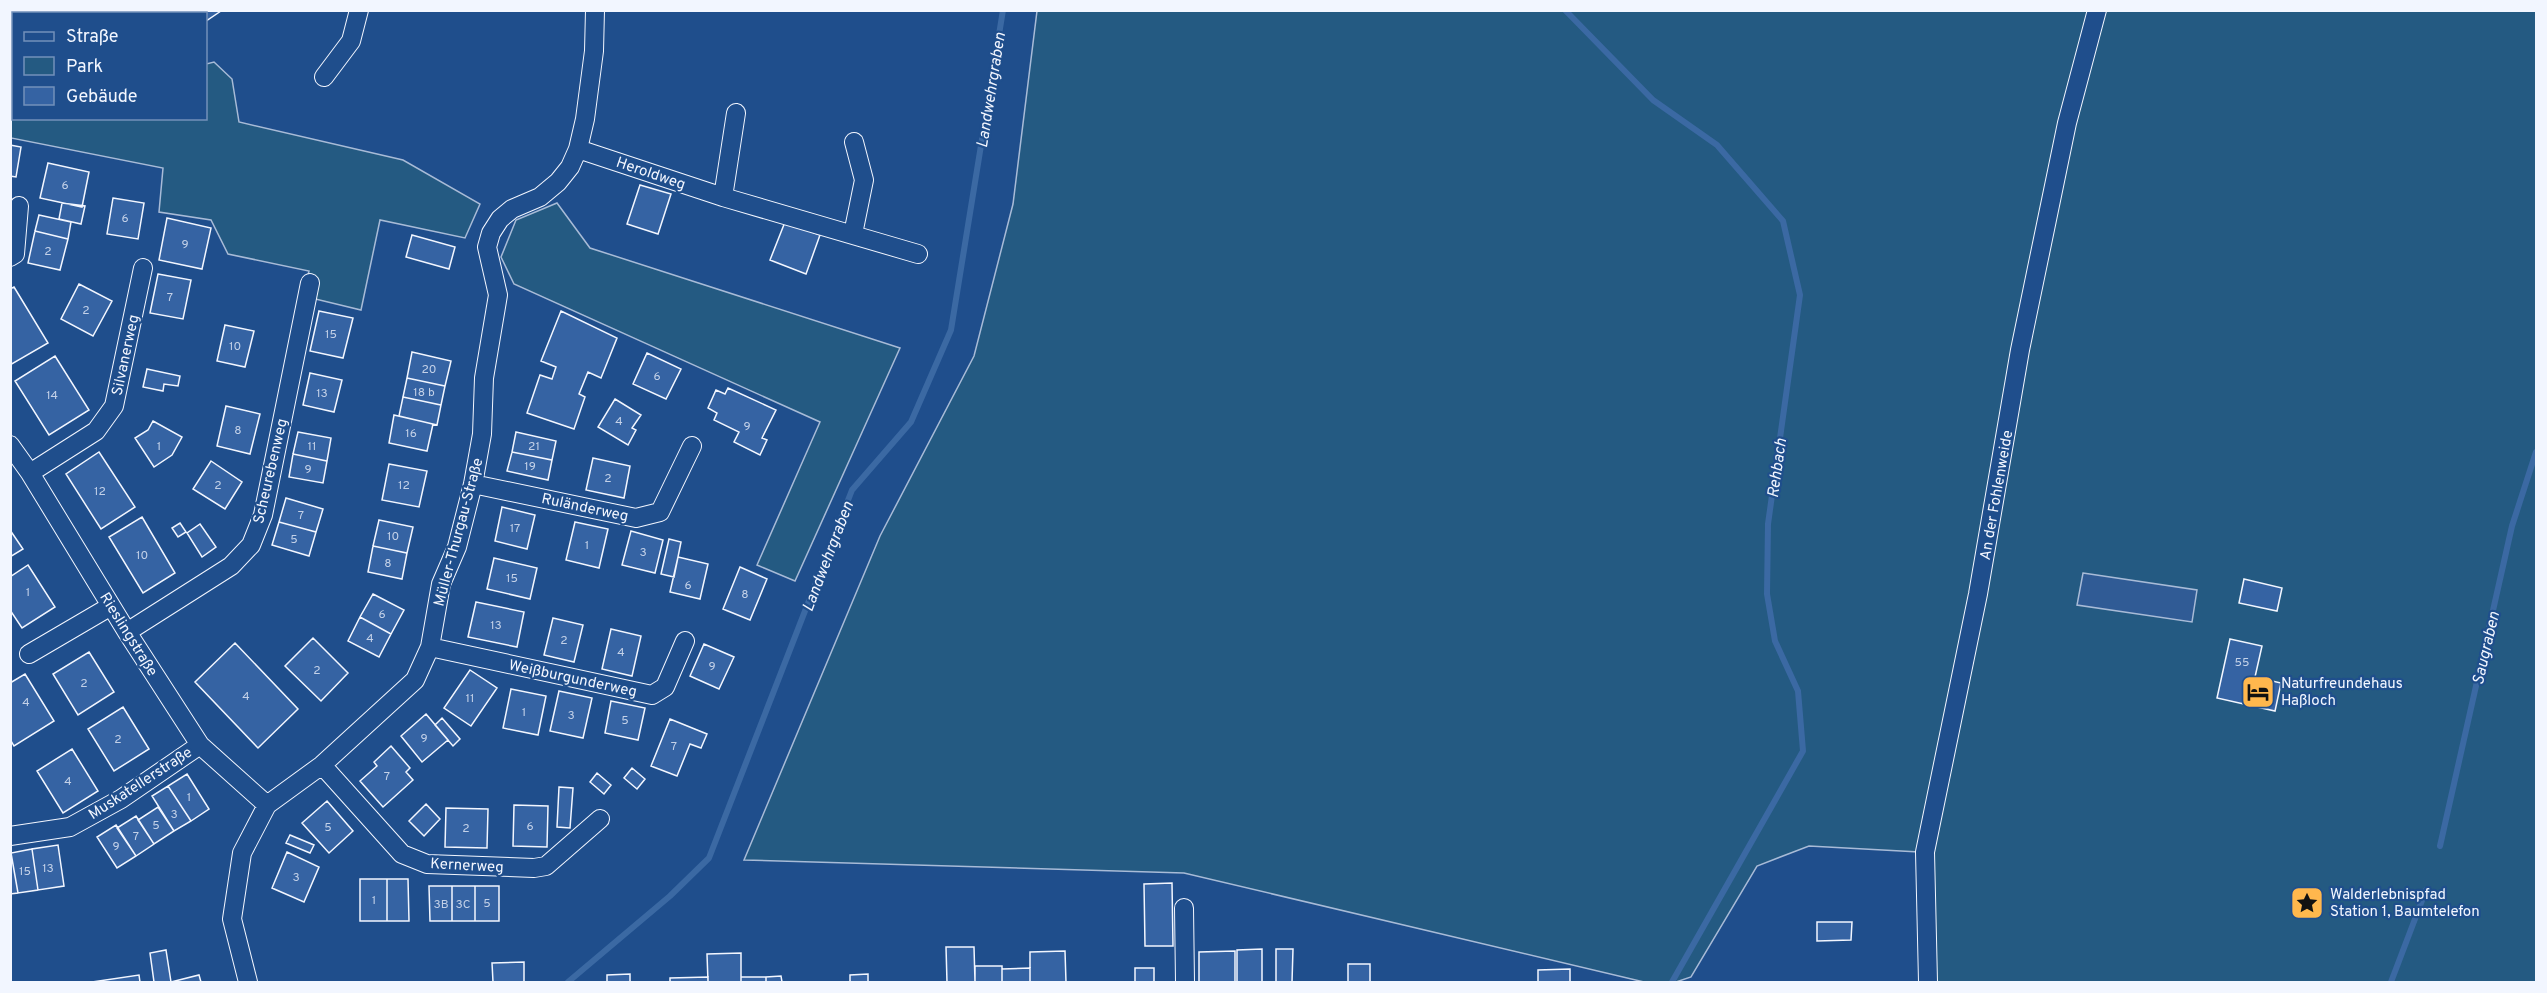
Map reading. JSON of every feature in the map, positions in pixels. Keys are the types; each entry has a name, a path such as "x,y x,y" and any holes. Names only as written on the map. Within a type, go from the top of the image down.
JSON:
{"street":[{"path":"324,77 351,41 359,10"},
{"name":"Müller-Thurgau-Straße","path":"248,982 232,919 242,853 267,805 322,765 415,680 430,648 441,584 457,547 473,484 482,434 484,378 498,295 487,247 491,233 500,219 512,209 540,197 558,182 570,167 578,149 585,119 594,51 595,10"},
{"name":"An der Fohlenweide","path":"1928,982 1925,852 1978,594 2020,350 2067,123 2097,10"},
{"path":"723,197 736,113"},
{"path":"853,234 864,180 854,142"},
{"name":"Heroldweg","path":"578,149 723,197 918,254"},
{"path":"10,257 15,254 19,206"},
{"name":"Silvanerweg","path":"21,468 96,431 114,406 143,268"},
{"name":"Scheurebenweg","path":"127,632 231,566 251,545 263,515 310,283"},
{"name":"Rieslingstraße","path":"10,445 21,468 200,745 267,805"},
{"name":"Ruländerweg","path":"473,484 636,518 660,512 692,446"},
{"path":"29,654 111,606"},
{"name":"Weißburgunderweg","path":"430,648 652,695 665,687 686,641"},
{"name":"Muskatellerstraße","path":"10,836 70,828 122,800 200,745"},
{"name":"Kernerweg","path":"322,765 402,854 427,864 534,868 546,866 600,819"},
{"path":"1184,908 1185,982"}],"green space":[{"path":"1037,11 2536,11 2536,982 1923,982 1919,852 1809,846 1757,866 1691,977 1676,982 1644,982 1184,873 744,860 880,536 974,356 1013,204"},
{"path":"214,62 232,79 239,122 403,160 480,204 465,238 380,220 361,310 303,296 309,271 228,254 211,220 159,212 163,168 11,138 10,90 12,91 12,120 207,120 207,64"},
{"path":"557,203 590,248 900,348 795,581 757,565 820,422 514,284 501,257 516,220"}],"shaded area":[{"path":"2083,573 2197,590 2192,622 2077,605"}],"building":[{"path":"155,10 221,11 207,20 207,12 156,12"},
{"path":"10,145 21,147 16,177 10,176"},
{"path":"48,163 89,172 82,207 40,198"},
{"path":"640,185 671,194 658,234 627,224"},
{"path":"113,198 144,203 138,239 107,234"},
{"path":"62,203 85,206 81,224 59,219"},
{"path":"39,215 71,222 68,239 35,231"},
{"path":"167,218 211,228 202,269 159,260"},
{"path":"785,222 820,235 806,274 770,260"},
{"path":"35,231 68,239 60,270 28,263"},
{"path":"412,235 455,247 449,269 406,257"},
{"path":"158,274 191,280 183,319 150,313"},
{"path":"79,284 112,301 93,336 61,319"},
{"path":"14,287 48,343 10,365 10,289"},
{"path":"319,311 353,318 343,358 310,351"},
{"path":"561,311 617,338 601,378 588,372 579,394 585,397 574,429 527,413 540,375 552,379 556,367 541,361"},
{"path":"225,325 254,331 245,367 217,361"},
{"path":"412,352 451,361 445,386 407,378"},
{"path":"647,353 681,369 666,399 633,384"},
{"path":"55,356 89,410 49,435 15,381"},
{"path":"147,369 180,376 178,386 164,384 163,391 143,387"},
{"path":"310,373 342,380 334,412 303,405"},
{"path":"407,378 445,386 441,405 403,397"},
{"path":"728,388 776,410 762,438 767,440 760,455 734,442 739,432 714,420 717,413 708,408 716,390 725,394"},
{"path":"403,397 441,405 437,425 399,416"},
{"path":"615,399 641,415 632,428 636,430 628,445 598,427"},
{"path":"226,406 260,414 250,454 217,446"},
{"path":"394,415 433,424 427,451 389,443"},
{"path":"153,421 182,437 172,455 154,467 135,438 148,430"},
{"path":"298,432 331,438 327,461 293,454"},
{"path":"516,432 556,441 552,460 512,452"},
{"path":"99,452 135,507 101,529 66,474"},
{"path":"512,452 552,460 548,480 507,471"},
{"path":"293,454 327,461 323,483 289,477"},
{"path":"593,458 630,466 624,498 586,490"},
{"path":"211,461 242,482 225,509 193,489"},
{"path":"389,464 427,471 419,507 382,500"},
{"path":"286,498 323,509 316,532 279,522"},
{"path":"502,507 535,515 527,549 495,541"},
{"path":"142,517 175,573 143,593 109,537"},
{"path":"379,520 413,527 407,553 373,546"},
{"path":"279,522 316,532 309,556 272,545"},
{"path":"575,522 608,529 599,568 566,560"},
{"path":"180,523 186,532 178,537 172,528"},
{"path":"200,524 216,547 202,557 187,533"},
{"path":"10,530 23,549 10,557"},
{"path":"631,531 663,540 655,573 622,565"},
{"path":"669,539 681,542 674,577 661,574"},
{"path":"373,546 407,553 402,579 368,572"},
{"path":"678,557 708,564 700,599 670,592"},
{"path":"494,558 537,568 530,599 487,589"},
{"path":"28,565 55,607 22,628 10,610 10,577"},
{"path":"740,567 767,579 750,620 723,609"},
{"path":"2244,579 2282,588 2277,611 2239,603"},
{"path":"373,594 404,610 391,634 360,617"},
{"path":"476,602 524,612 517,647 468,637"},
{"path":"360,617 391,634 379,657 348,641"},
{"path":"553,618 583,625 574,662 544,655"},
{"path":"611,629 641,636 632,676 602,669"},
{"path":"313,638 348,673 321,701 285,666"},
{"name":"Naturfreundehaus Haßloch","path":"2230,639 2262,646 2255,677 2281,683 2275,711 2217,698"},
{"path":"235,643 298,709 258,748 195,682"},
{"path":"704,644 734,657 719,689 690,676"},
{"path":"89,652 114,692 78,715 53,674"},
{"path":"470,670 497,688 471,726 444,708"},
{"path":"25,674 54,721 14,746 10,739 10,683"},
{"path":"511,689 546,696 538,735 503,728"},
{"path":"559,691 592,698 583,738 550,731"},
{"path":"611,701 645,708 638,740 605,733"},
{"path":"123,707 149,749 114,771 88,729"},
{"path":"426,714 448,740 422,762 401,736"},
{"path":"442,718 460,739 453,746 435,725"},
{"path":"670,719 707,734 701,748 690,744 677,776 651,766"},
{"path":"391,746 410,768 406,772 413,780 383,807 360,781 377,766 374,762"},
{"path":"72,749 98,791 63,813 37,771"},
{"path":"632,768 645,779 637,789 624,778"},
{"path":"597,773 611,785 604,794 590,782"},
{"path":"187,774 209,809 191,821 168,786"},
{"path":"168,786 191,821 174,831 152,796"},
{"path":"559,787 573,788 570,828 557,827"},
{"path":"327,801 353,831 329,853 302,823"},
{"path":"426,804 440,819 424,836 409,821"},
{"path":"514,805 548,806 547,847 513,846"},
{"path":"158,807 174,831 154,844 138,820"},
{"path":"446,808 488,809 487,848 445,847"},
{"path":"136,816 154,844 136,856 117,828"},
{"path":"116,825 136,856 117,868 97,837"},
{"path":"290,835 314,845 310,853 286,843"},
{"path":"58,845 64,886 38,890 32,849"},
{"path":"32,849 38,890 18,893 11,853"},
{"path":"287,852 319,867 304,902 272,888"},
{"path":"10,853 18,893 10,894"},
{"path":"360,879 387,879 387,921 360,921"},
{"path":"387,879 408,879 409,921 387,921"},
{"path":"1172,883 1173,946 1145,946 1144,884"},
{"path":"429,886 452,886 452,921 430,921"},
{"path":"452,886 475,886 475,921 452,921"},
{"path":"475,886 499,886 499,921 475,921"},
{"path":"1817,922 1852,922 1851,940 1817,941"},
{"path":"946,947 974,947 975,982 947,982"},
{"path":"1262,949 1262,982 1237,982 1237,950"},
{"path":"1276,949 1293,949 1292,982 1276,982"},
{"path":"166,950 171,982 154,982 150,953"},
{"path":"1065,951 1066,982 1030,982 1030,952"},
{"path":"1235,951 1235,982 1199,982 1199,952"},
{"path":"741,953 741,982 708,982 707,954"},
{"path":"524,962 524,982 493,982 492,963"},
{"path":"1348,964 1370,964 1370,982 1348,982"},
{"path":"975,966 1002,966 1002,982 975,982"},
{"path":"1030,968 1030,982 1002,982 1002,969"},
{"path":"1135,968 1154,968 1154,982 1135,982"},
{"path":"1570,969 1570,982 1538,982 1538,970"},
{"path":"630,974 630,982 607,982 607,975"},
{"path":"868,974 868,982 850,982 850,975"},
{"path":"139,975 140,982 92,982"},
{"path":"199,975 201,982 171,982"},
{"path":"781,976 782,982 766,982 766,977"},
{"path":"708,977 708,982 670,982 670,978"},
{"path":"741,977 766,977 766,982 741,982"}],"waterway":[{"name":"Landwehrgraben","path":"568,982 670,896 709,858 852,490 911,422 951,330 1003,10"},
{"name":"Rehbach","path":"1565,10 1653,100 1717,145 1783,221 1800,295 1768,524 1767,594 1775,641 1798,691 1803,751 1672,982"},
{"name":"Saugraben","path":"2440,846 2512,526 2536,452"},
{"name":"Saugraben","path":"2391,982 2426,890"}],"place":[{"name":"Naturfreundehaus Haßloch","path":"2258,692"},
{"name":"Walderlebnispfad Station 1, Baumtelefon","path":"2307,903"}]}
